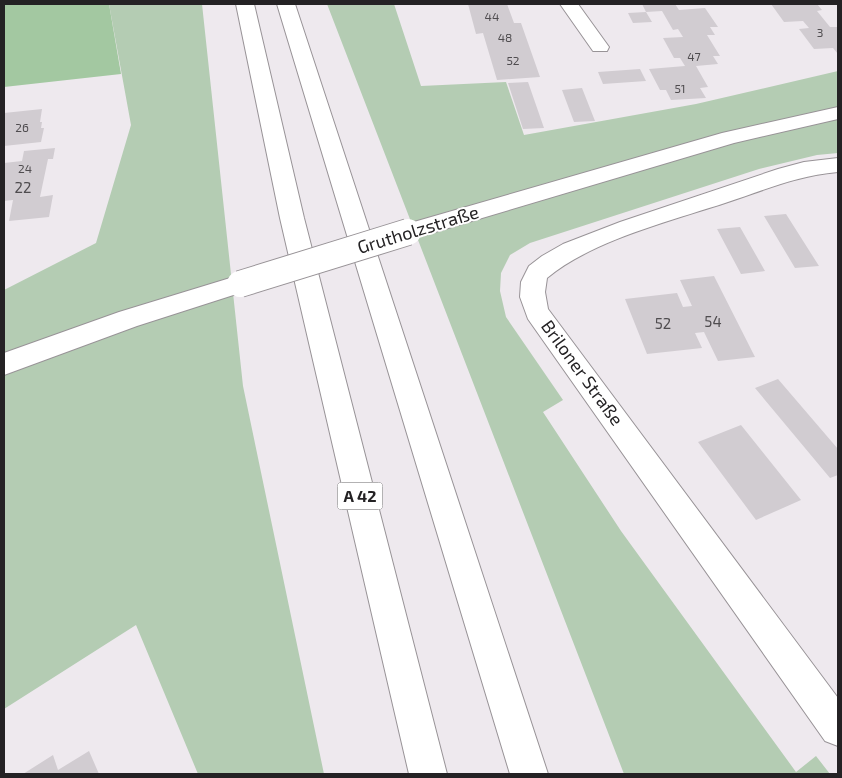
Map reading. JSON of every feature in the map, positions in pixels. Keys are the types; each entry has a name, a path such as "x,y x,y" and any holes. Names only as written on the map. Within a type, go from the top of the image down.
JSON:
{"main road":[{"name":"A 42","path":"245,4 292,218 428,774"},
{"path":"286,4 529,774"},
{"path":"569,4 600,47"},
{"name":"Grutholzstraße","path":"4,364 128,319 408,232 729,138 838,114"},
{"name":"Briloner Straße","path":"838,165 794,172 685,208 581,247 552,262 539,272 533,282 531,298 537,312 838,728"}],"green space":[{"path":"4,4 109,4 121,74 4,87"},
{"path":"109,4 202,4 243,386 324,774 198,774 136,625 4,709 4,290 96,243 131,125"},
{"path":"327,4 394,4 421,86 506,82 524,135 696,104 838,71 838,153 817,155 759,169 530,243 510,255 501,273 500,291 506,317 563,400 543,412 621,531 796,772 816,756 830,774 624,774"}],"building":[{"path":"468,4 507,4 514,23 521,23 540,77 497,80 483,33 476,34"},
{"path":"642,4 675,4 679,10 705,8 718,27 710,27 715,35 707,35 720,56 713,56 718,64 696,66 708,87 700,88 706,98 671,100 666,90 660,90 649,69 685,66 680,58 674,58 663,38 683,37 678,29 673,30 662,11 646,12"},
{"path":"771,4 817,4 822,10 817,11 830,27 838,27 838,54 833,48 814,49 799,29 809,28 803,21 784,22"},
{"path":"646,12 652,22 633,23 628,13"},
{"path":"640,69 646,81 603,84 598,72"},
{"path":"528,82 544,128 523,129 508,83"},
{"path":"582,88 595,121 574,122 562,90"},
{"path":"42,109 40,122 42,122 41,128 44,128 41,142 4,146 4,113"},
{"path":"55,148 53,159 48,159 40,197 53,195 49,217 9,221 13,200 4,201 4,163 22,161 24,151"},
{"path":"786,214 819,266 795,268 764,216"},
{"path":"740,227 765,271 741,274 717,229"},
{"path":"714,276 755,357 718,361 704,332 695,333 702,348 647,354 625,299 677,293 683,307 692,306 680,280"},
{"path":"778,379 838,449 838,475 830,478 755,388"},
{"path":"741,425 801,500 756,520 698,442"},
{"path":"89,751 99,774 23,774 53,755 58,770"}]}
